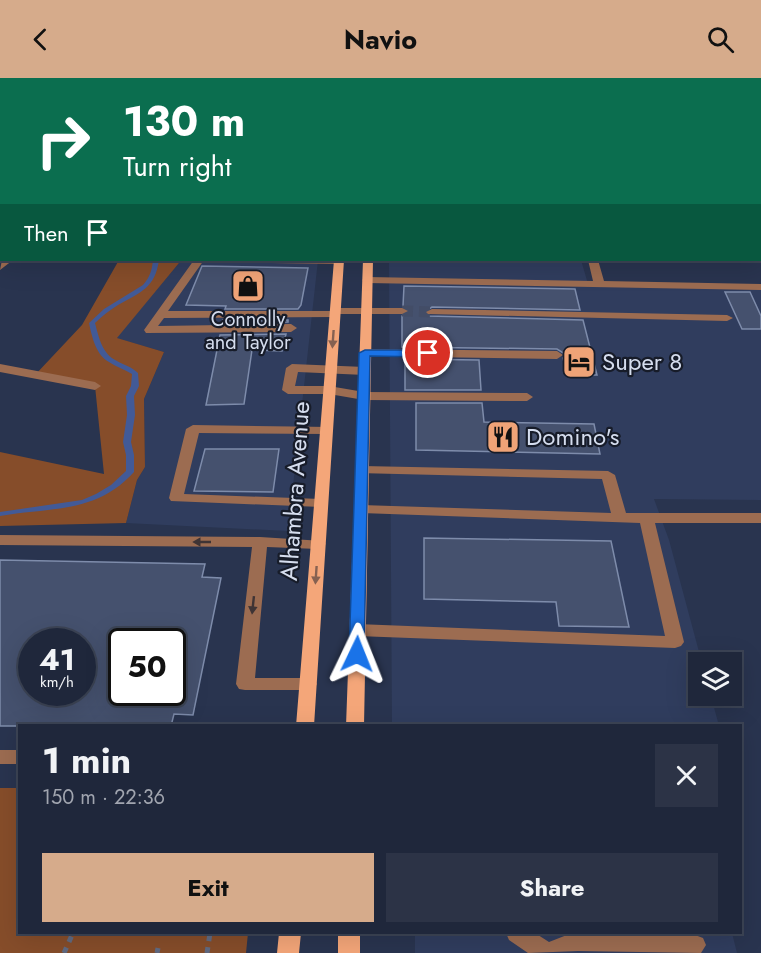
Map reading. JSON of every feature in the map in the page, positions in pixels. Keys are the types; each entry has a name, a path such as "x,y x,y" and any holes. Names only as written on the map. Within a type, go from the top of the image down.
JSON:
{"main road":[{"name":"Alhambra Avenue","path":"305,724 339,261"},
{"path":"355,724 368,261"},
{"path":"288,953 290,934"},
{"path":"349,934 349,953"}],"street":[{"path":"198,261 150,330 291,328"},
{"path":"593,261 599,284"},
{"path":"367,280 761,287"},
{"path":"160,315 402,311"},
{"path":"432,312 727,318"},
{"path":"365,353 556,355"},
{"path":"0,368 95,386"},
{"path":"365,371 292,368 288,390 329,390 364,396 527,397"},
{"path":"321,502 176,498 193,429 326,430"},
{"path":"362,470 608,475 620,518"},
{"path":"361,509 620,518 761,518"},
{"path":"357,630 675,642 646,518"},
{"path":"0,540 318,544"},
{"path":"260,542 245,684 308,684"},
{"path":"0,757 18,757"},
{"path":"519,934 548,953 577,941 695,945"}],"path":[{"path":"64,953 73,934"},
{"path":"207,953 210,934"}],"shaded area":[{"path":"118,261 179,263 117,338 164,352 144,399 145,467 137,480 126,523 0,526 0,452 104,474 95,386 35,375 82,325"},
{"path":"168,261 318,261 288,531 126,523 137,480 145,467 144,399 164,352 116,338 179,263"},
{"path":"389,261 581,261 588,284 761,287 761,500 654,499 669,540 699,652 688,652 688,706 714,706 718,724 392,724"},
{"path":"0,788 18,788 18,934 248,934 246,953 0,953"},
{"path":"415,934 732,934 737,953 415,953"}],"building":[{"name":"Connolly and Taylor","path":"202,266 308,268 301,305 298,309 225,309 226,306 186,305"},
{"path":"404,286 575,289 580,310 432,307 424,312 428,316 583,320 597,375 567,375 563,358 565,354 557,349 402,347 402,316 410,312 403,306"},
{"path":"725,292 750,292 761,316 761,329 742,329"},
{"path":"223,320 288,320 288,322 222,323"},
{"path":"286,334 282,351 252,350 244,404 206,405 220,335"},
{"path":"405,359 479,360 481,390 405,390"},
{"path":"416,403 482,403 484,422 594,424 600,454 416,450"},
{"path":"205,449 279,449 273,492 194,491"},
{"path":"424,538 611,541 629,627 559,626 556,602 424,599"},
{"path":"0,560 205,564 202,577 221,578 193,715 174,714 172,724 18,724 18,726 0,726"}],"waterway":[{"path":"0,514 84,502 99,496 130,472 127,442 131,415 130,396 135,386 135,373 108,359 97,342 92,323 114,304 146,286 151,279 156,261"}],"tunnel":[{"path":"402,311 432,312"}],"place":[{"name":"Connolly and Taylor","path":"248,286"},
{"name":"Super 8","path":"579,362"},
{"name":"Domino's","path":"503,437"}],"route":[{"path":"357,654 365,353 428,353"}]}
